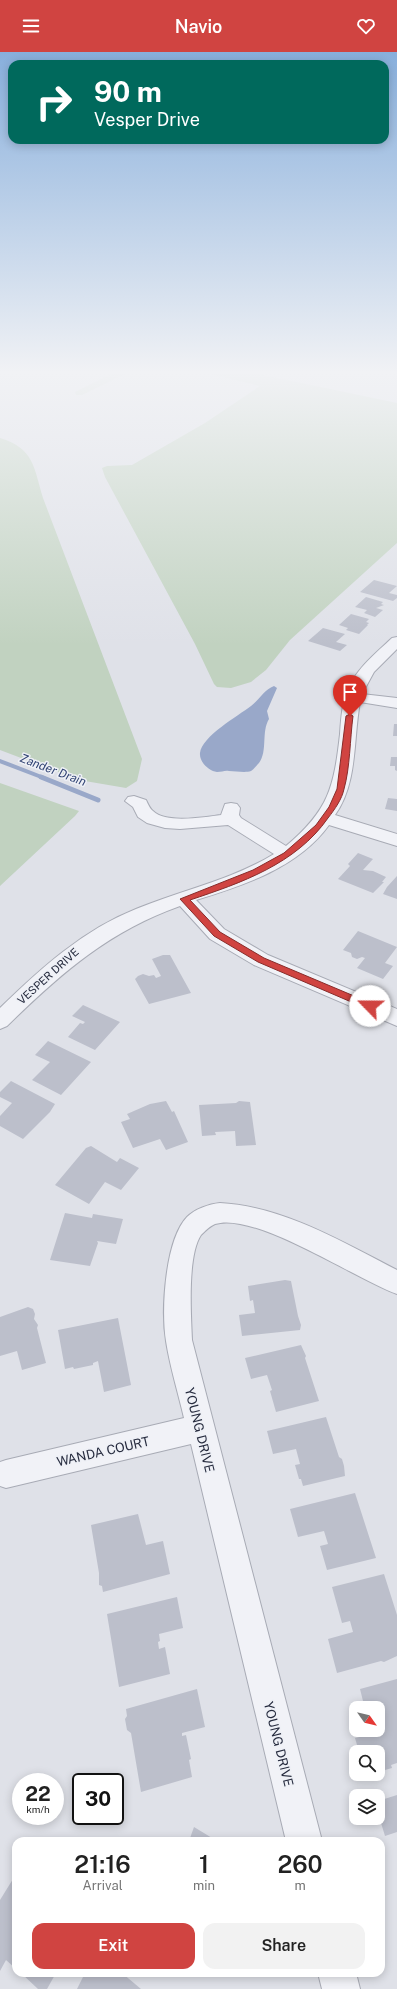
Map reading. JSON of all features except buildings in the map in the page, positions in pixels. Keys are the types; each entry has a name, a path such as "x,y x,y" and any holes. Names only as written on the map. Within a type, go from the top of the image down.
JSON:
{"street":[{"name":"VESPER DRIVE","path":"0,1021 46,976 84,945 143,914 240,879 287,854 308,837 326,818 336,799 343,777 350,716 354,698 364,675 397,641"},
{"path":"354,698 397,703"},
{"path":"134,801 140,804 147,816 160,821 181,824 231,814 287,854"},
{"path":"326,818 397,840"},
{"path":"184,899 217,934 261,960 397,1018"},
{"name":"YOUNG DRIVE","path":"303,1837 179,1340 179,1286 183,1259 192,1230 198,1222 208,1216 220,1213 234,1213 253,1218 298,1235 394,1281"},
{"name":"WANDA COURT","path":"6,1474 200,1428"},
{"path":"338,1977 341,1989"}],"green space":[{"path":"0,464 33,464 43,498 142,759 137,781 126,788 79,780 0,750"},
{"path":"397,464 397,543 290,640 266,670 251,682 231,688 217,687 214,684 195,644 105,477 102,468 107,466"},
{"path":"0,783 79,811 0,886"}],"water":[{"path":"274,686 277,688 267,711 269,719 265,730 262,758 259,763 249,772 217,772 208,768 201,760 200,756 202,747 207,740 221,727 251,706 267,690"}],"waterway":[{"name":"Zander Drain","path":"0,761 44,778"},
{"name":"Zander Drain","path":"41,777 98,800"}],"route":[{"path":"350,716 341,789 326,818 319,826 287,854 256,872 223,886 184,899 217,934 261,960 370,1006"}]}
